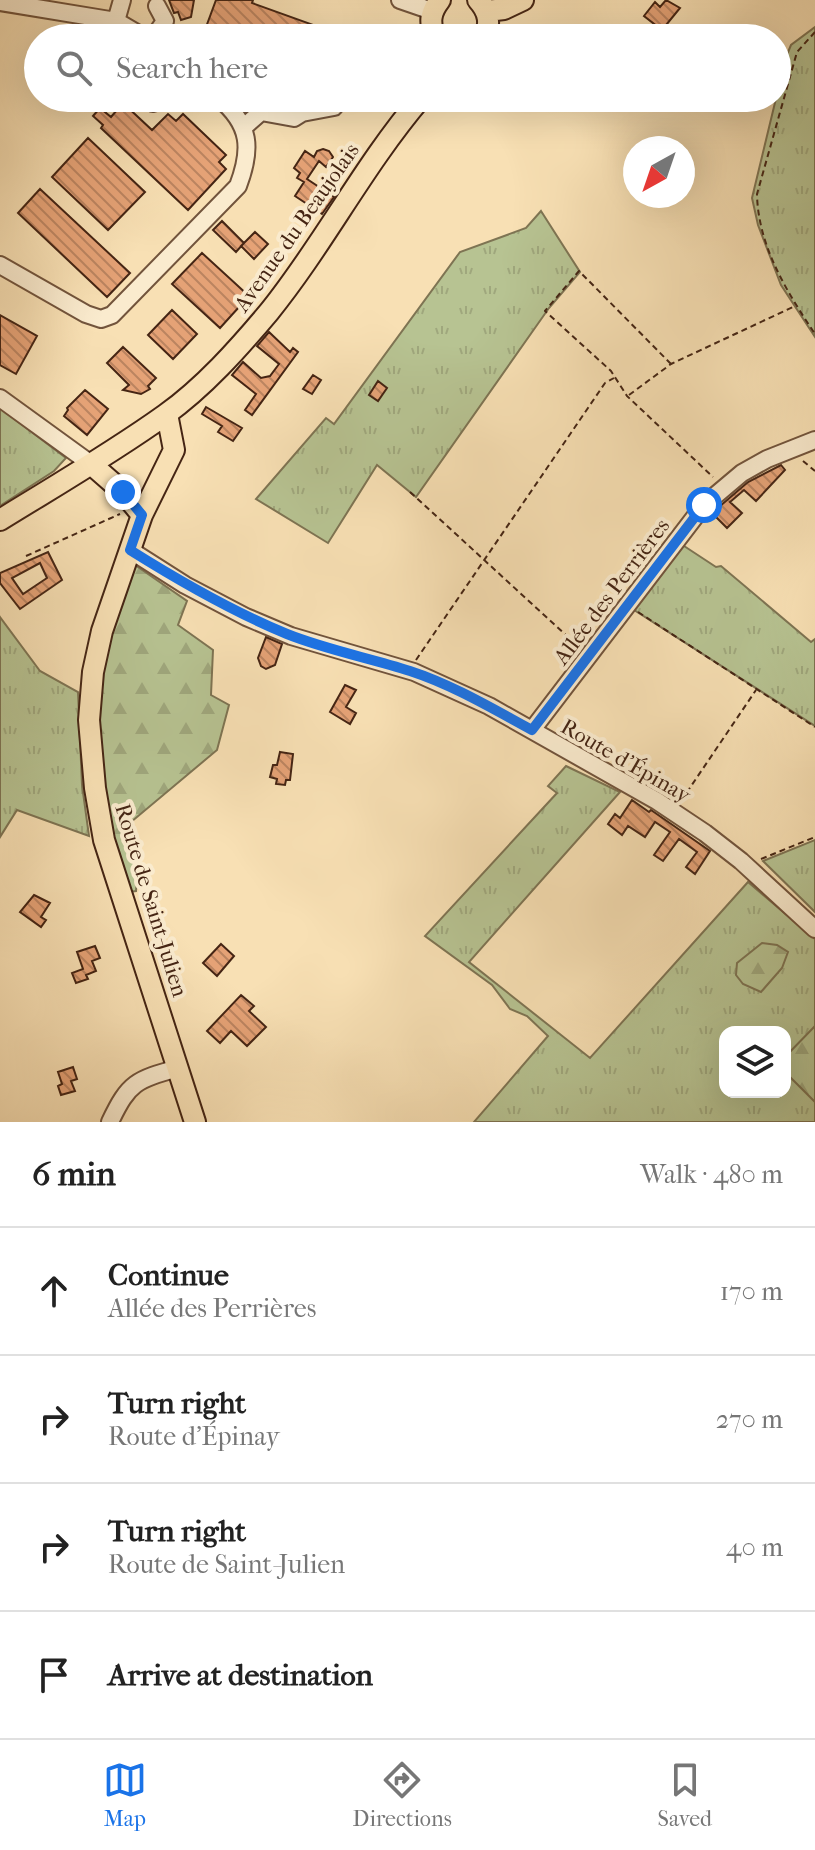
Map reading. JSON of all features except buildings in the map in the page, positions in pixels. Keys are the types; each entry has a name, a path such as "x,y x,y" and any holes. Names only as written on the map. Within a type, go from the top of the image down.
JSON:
{"main road":[{"path":"482,6 504,9 523,0"},
{"name":"Avenue du Beaujolais","path":"0,520 167,414 204,383 294,279 373,158 410,112"},
{"name":"Route de Saint-Julien","path":"167,414 174,450 139,511 130,550 102,631 93,672 90,750 104,840 195,1122"},
{"path":"91,464 139,511"}],"street":[{"path":"116,21 122,0"},
{"path":"400,0 436,5"},
{"path":"0,2 121,24"},
{"path":"157,6 165,21 163,24"},
{"path":"0,265 86,314 101,319 112,315 238,186 245,167 247,147 244,127 234,112"},
{"path":"244,127 261,112 294,118 299,112"},
{"path":"0,398 91,464"},
{"name":"Allée des Perrières","path":"532,730 704,505 728,484 767,459 815,440"},
{"name":"Route d'Épinay","path":"130,550 185,585 246,617 291,636 412,671 489,706 705,833 749,868 815,929"},
{"path":"110,1122 123,1093 143,1078 178,1068"}],"path":[{"path":"791,73 797,52 815,32"},
{"path":"780,112 757,194 758,210 775,268 815,334"},
{"path":"671,364 579,271 545,311 615,377 627,396 711,477 728,484"},
{"path":"627,396 671,364 796,306"},
{"path":"412,671 418,654 526,495 605,383 615,377"},
{"path":"410,492 589,656"},
{"path":"26,556 139,511"},
{"path":"628,605 815,727"},
{"path":"673,812 757,689"},
{"path":"749,868 761,859 815,837"}],"green space":[{"path":"815,27 815,337 781,285 758,225 752,198 773,112 791,112 791,45"},
{"path":"541,211 580,272 549,308 416,497 377,465 328,543 256,499 326,418 334,424 460,252 526,228"},
{"path":"0,408 66,458 54,471 0,506"},
{"path":"681,544 716,567 721,566 811,642 815,639 815,726 631,608"},
{"path":"135,565 187,601 178,625 213,650 211,695 229,705 217,750 131,822 139,852 136,891 129,892 112,836 98,762 98,675"},
{"path":"0,617 40,671 78,692 82,785 89,836 17,810 0,837"},
{"path":"566,766 620,792 469,962 590,1058 748,882 815,939 815,1122 474,1122 548,1036 527,1016 510,1009 492,985 425,936 557,793 548,786"},
{"path":"815,840 815,912 763,861"},
{"path":"762,943 777,945 788,952 782,968 761,992 743,984 736,975 737,963"},
{"path":"815,1026 815,1102 791,1078 791,1051"}],"route":[{"path":"123,492 142,515 130,550 185,585 291,636 414,672 489,706 532,730 704,505"}]}
